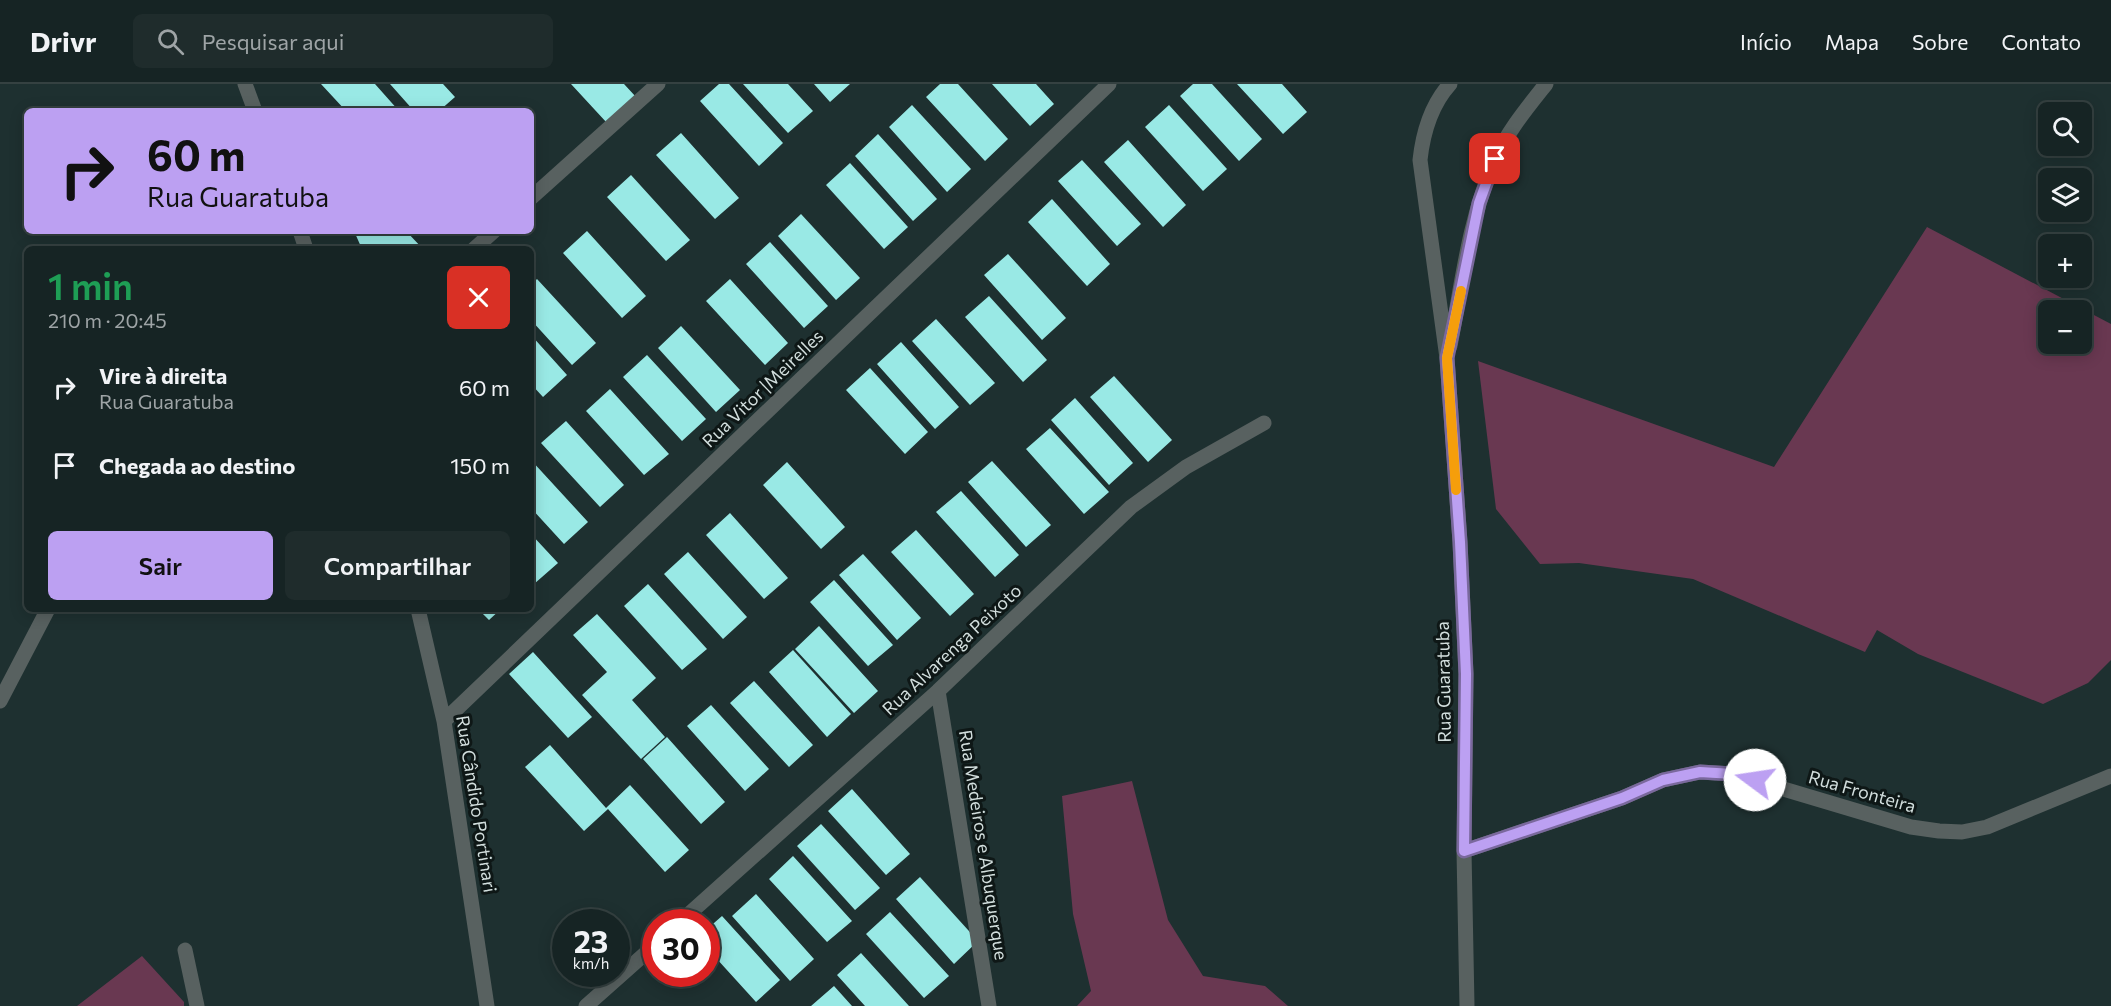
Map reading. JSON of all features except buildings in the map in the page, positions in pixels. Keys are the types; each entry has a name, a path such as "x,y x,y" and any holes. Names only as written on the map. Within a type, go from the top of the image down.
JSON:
{"street":[{"path":"245,84 254,108"},
{"path":"534,195 658,84"},
{"name":"Rua Vitor |Meirelles","path":"444,721 1109,84"},
{"name":"Rua Guaratuba","path":"1450,84 1431,113 1422,139 1420,160 1447,358 1460,542 1466,674 1464,851 1467,1006"},
{"name":"Rua Guaratuba","path":"1447,358 1479,203 1495,159 1511,129 1546,84"},
{"path":"477,246 491,234"},
{"name":"Rua Alvarenga Peixoto","path":"695,909 938,691 1131,507 1186,467 1264,423"},
{"path":"0,701 46,612"},
{"name":"Rua Cândido Portinari","path":"419,612 444,721 487,1006"},
{"name":"Rua Medeiros e Albuquerque","path":"938,691 988,1006"},
{"name":"Rua Fronteira","path":"1464,851 1622,798 1663,780 1700,772 1733,774 1911,827 1940,831 1962,831 1988,827 2111,776"},
{"path":"185,950 197,1006"},
{"path":"586,1006 642,956"}],"shaded area":[{"path":"1927,227 2038,286 2038,288 2043,288 2065,300 2038,300 2038,354 2092,354 2092,314 2111,324 2111,660 2088,683 2043,704 1918,654 1877,630 1865,652 1693,579 1579,563 1540,564 1496,509 1478,361 1774,467"},
{"path":"1132,781 1168,920 1203,976 1265,986 1288,1006 1077,1006 1091,991 1073,914 1062,796"},
{"path":"142,956 184,1002 184,1006 77,1006"}],"slow traffic":[{"path":"1456,490 1447,358 1461,291"}],"route":[{"path":"1495,159 1479,203 1447,358 1460,542 1466,674 1464,851 1622,798 1663,780 1700,772 1733,774 1755,780"}]}
